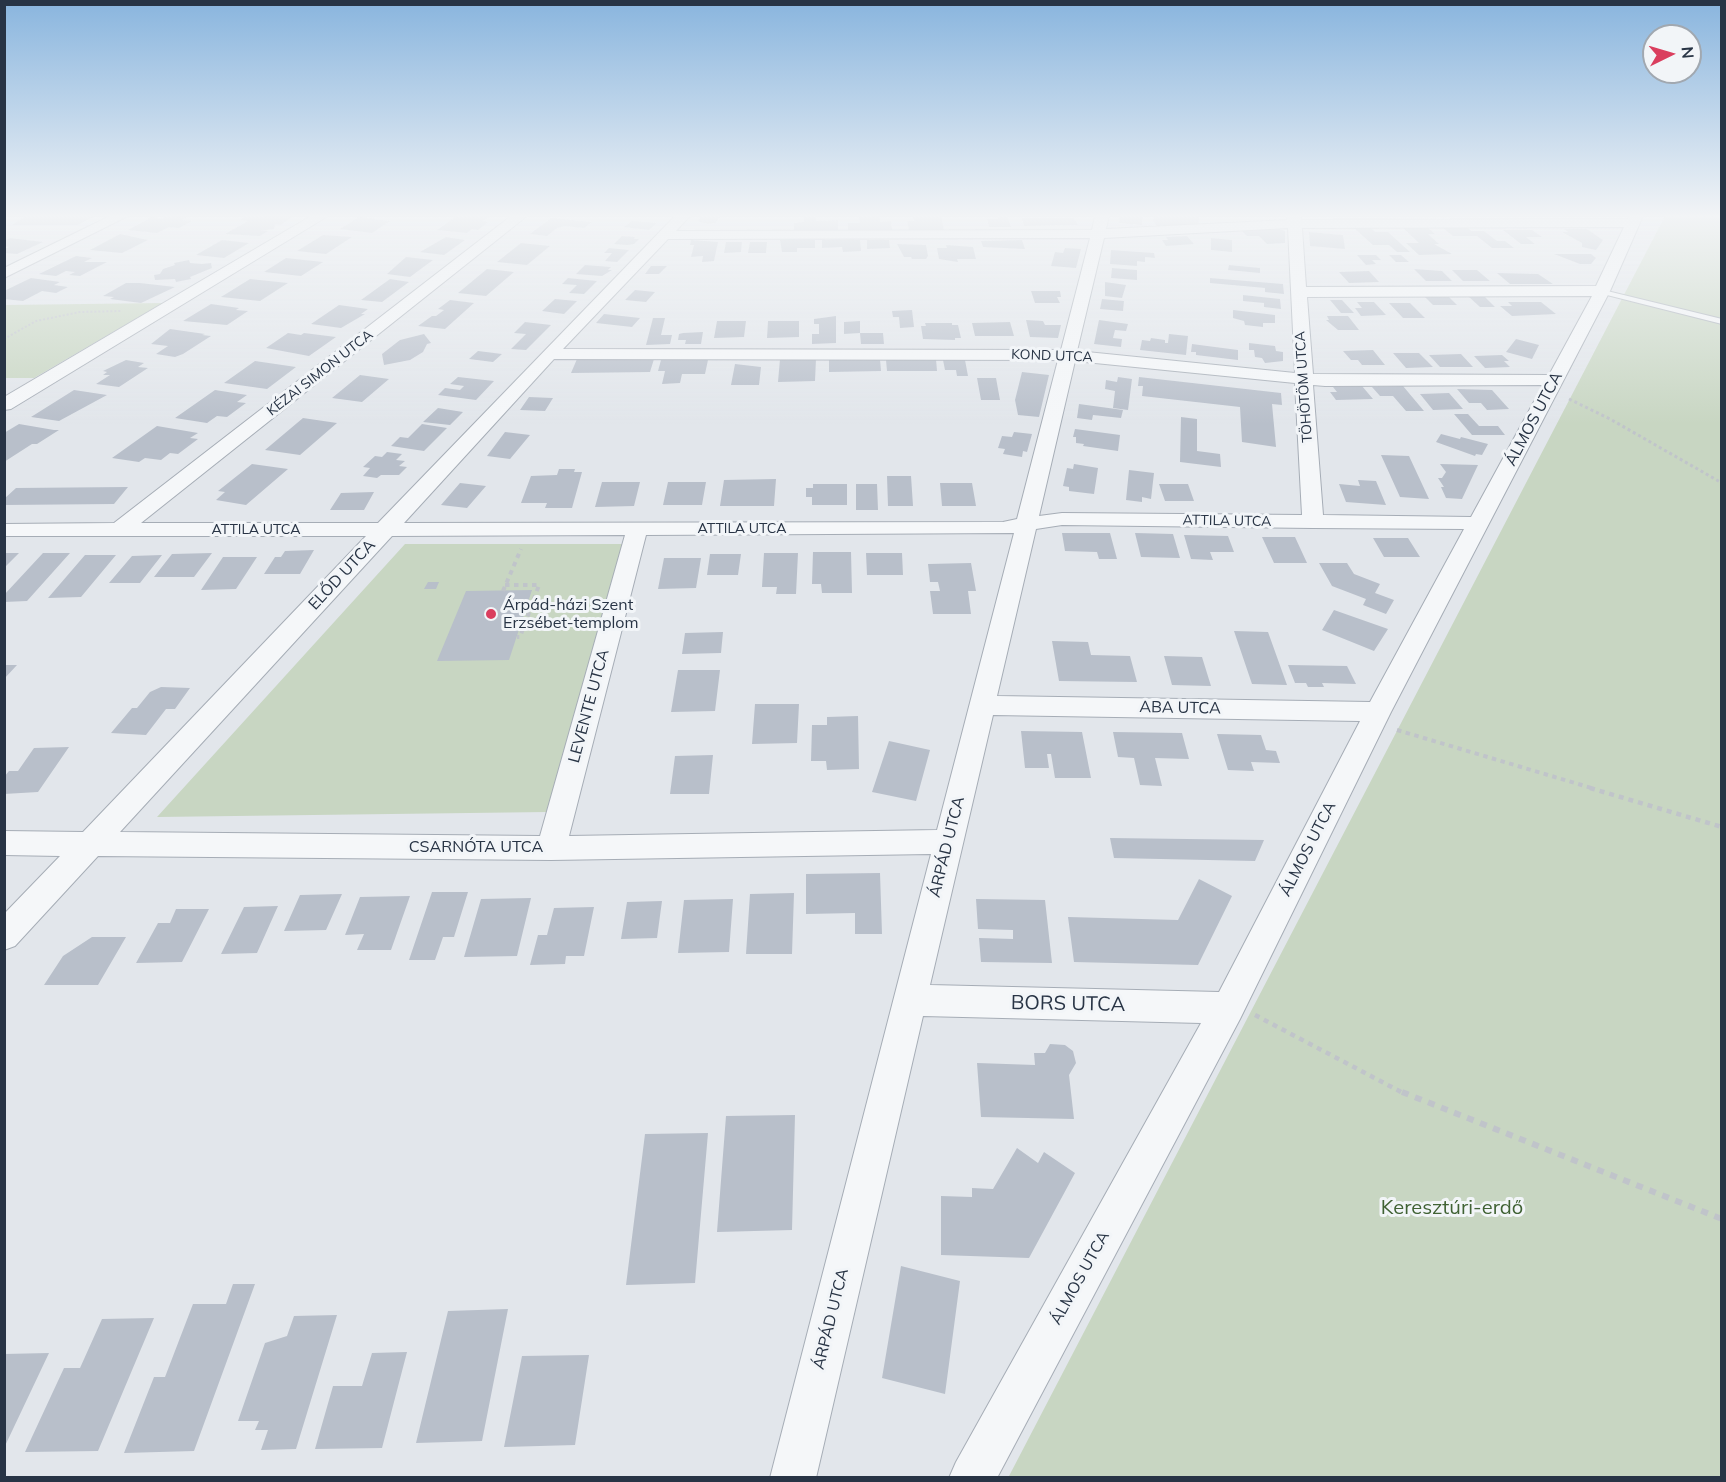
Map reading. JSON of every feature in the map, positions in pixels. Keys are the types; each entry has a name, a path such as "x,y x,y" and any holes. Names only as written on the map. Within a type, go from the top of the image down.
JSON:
{"street":[{"path":"4,405 206,285"},
{"name":"KÉZAI SIMON UTCA","path":"120,529 432,285"},
{"name":"ELŐD UTCA","path":"4,936 616,285"},
{"name":"ÁRPÁD UTCA","path":"793,1478 1085,285"},
{"name":"TÖHÖTÖM UTCA","path":"1299,285 1313,522"},
{"name":"ÁLMOS UTCA","path":"972,1478 1229,1005 1375,718 1605,285"},
{"path":"1299,292 1602,291"},
{"name":"KOND UTCA","path":"549,354 1068,354 1325,381 1552,386"},
{"name":"ATTILA UTCA","path":"4,530 1003,528 1062,519 1479,523"},
{"name":"LEVENTE UTCA","path":"551,848 637,530"},
{"name":"ABA UTCA","path":"982,705 1375,718"},
{"name":"CSARNÓTA UTCA","path":"4,843 551,848 948,842"},
{"name":"BORS UTCA","path":"909,1000 1229,1005"}],"lane":[{"path":"1602,291 1722,322"}],"path":[{"path":"4,339 36,321 80,312 163,311"},
{"path":"1552,386 1722,483"},
{"path":"503,591 531,530"},
{"path":"505,585 539,585 520,637 517,637"},
{"path":"1375,718 1722,827"},
{"path":"1229,1005 1413,1098 1722,1219"}],"green space":[{"name":"Keresztúri-erdő","path":"1629,285 1721,285 1721,1477 1008,1478"},
{"path":"163,303 34,378 5,378 5,305"},
{"path":"405,544 629,544 547,812 157,817"}],"building":[{"path":"16,285 68,287 56,293 42,291 23,301 4,299 4,291"},
{"path":"122,285 175,287 141,303 103,296"},
{"path":"240,285 285,285 260,301 221,297"},
{"path":"381,285 405,285 382,302 361,300"},
{"path":"467,285 499,285 486,296 458,293"},
{"path":"577,285 593,285 584,294 569,293"},
{"path":"1105,285 1126,285 1122,298 1105,296"},
{"path":"1234,285 1283,285 1284,294 1265,292 1265,288"},
{"path":"635,290 655,292 646,302 625,300"},
{"path":"1031,291 1060,291 1061,297 1057,297 1060,303 1035,303"},
{"path":"1243,295 1280,299 1281,309 1264,307 1264,303 1243,301"},
{"path":"1448,296 1457,305 1433,305 1425,297"},
{"path":"1484,296 1495,307 1480,307 1469,297"},
{"path":"555,299 577,301 564,314 542,311"},
{"path":"1102,299 1124,301 1123,311 1100,309"},
{"path":"450,300 474,303 445,329 418,326 444,310 438,309"},
{"path":"1330,300 1342,300 1354,313 1341,313"},
{"path":"1357,302 1374,302 1386,315 1361,316 1355,308 1362,308"},
{"path":"1508,302 1541,302 1556,314 1512,316 1500,306 1512,306"},
{"path":"1389,303 1410,303 1425,318 1403,318"},
{"path":"211,304 248,311 227,325 183,321"},
{"path":"339,305 368,309 361,314 365,314 341,328 311,324"},
{"path":"912,310 914,327 900,328 899,317 893,317 892,311"},
{"path":"1233,310 1275,315 1275,323 1263,323 1263,327 1245,325 1244,321 1233,318"},
{"path":"604,314 640,318 632,327 596,323"},
{"path":"836,316 836,343 812,344 812,334 819,334 819,324 814,324 814,319"},
{"path":"1327,316 1348,316 1359,330 1338,330 1326,320 1329,320"},
{"path":"653,318 665,318 661,335 672,335 670,344 646,345"},
{"path":"1026,320 1043,321 1045,325 1061,325 1058,338 1030,337"},
{"path":"1099,320 1128,324 1126,331 1115,330 1113,338 1122,339 1121,347 1094,344"},
{"path":"717,321 746,321 744,337 714,338"},
{"path":"768,321 799,321 799,337 767,338"},
{"path":"860,321 860,333 844,334 844,322"},
{"path":"525,322 551,325 526,350 511,349 526,334 514,333"},
{"path":"1010,322 1014,336 975,336 972,323"},
{"path":"925,323 958,325 961,338 955,338 955,340 923,339 921,326 926,326"},
{"path":"170,329 211,336 175,357 156,354 168,346 151,344"},
{"path":"703,332 701,344 685,344 686,340 678,340 679,334"},
{"path":"288,333 336,337 309,356 266,348"},
{"path":"860,333 883,333 884,344 861,344"},
{"path":"424,334 431,343 427,344 423,352 410,360 384,365 382,354 400,340"},
{"path":"1169,334 1188,336 1186,355 1140,350 1142,340 1150,341 1151,338 1165,340 1165,343 1168,343"},
{"path":"1516,339 1539,345 1532,359 1506,352"},
{"path":"1249,343 1275,346 1276,351 1283,352 1283,361 1265,363 1262,358 1255,357 1254,350 1249,350"},
{"path":"1192,344 1238,350 1238,360 1196,355 1196,352 1191,352"},
{"path":"1373,350 1385,365 1362,365 1358,360 1351,360 1343,351"},
{"path":"478,351 502,354 493,362 469,359"},
{"path":"1393,353 1419,353 1433,367 1406,368"},
{"path":"1461,354 1473,367 1440,367 1429,355"},
{"path":"1502,355 1509,361 1504,361 1510,367 1485,368 1474,356"},
{"path":"577,359 654,359 650,372 571,373"},
{"path":"780,359 816,359 815,381 778,382"},
{"path":"829,359 880,359 881,371 829,372"},
{"path":"936,359 937,371 887,371 886,360"},
{"path":"126,360 144,363 138,367 148,368 119,387 96,384 110,375 103,375 107,372 103,371"},
{"path":"661,360 708,360 705,374 682,374 680,383 662,384 665,371 658,371"},
{"path":"943,360 965,360 968,376 957,376 956,370 945,370"},
{"path":"255,361 296,367 267,389 224,383"},
{"path":"735,364 761,367 759,385 731,385"},
{"path":"1022,372 1049,375 1039,417 1018,415 1015,400"},
{"path":"360,375 389,379 362,402 332,398"},
{"path":"458,377 494,381 476,400 438,395 445,388 460,390 464,386 450,384"},
{"path":"1118,377 1132,379 1128,410 1113,408 1115,391 1105,389 1106,380 1117,382"},
{"path":"1139,377 1281,393 1282,405 1272,404 1276,447 1242,442 1240,407 1142,396 1143,386 1138,386"},
{"path":"977,378 996,378 1000,400 981,400"},
{"path":"1362,386 1373,399 1336,400 1330,392 1337,392 1333,387"},
{"path":"1403,386 1424,411 1406,411 1393,396 1380,396 1372,387"},
{"path":"1457,389 1492,390 1509,409 1487,410 1481,403 1469,403"},
{"path":"74,390 107,395 59,421 31,417"},
{"path":"215,390 247,395 237,402 246,403 227,417 217,416 207,423 175,418"},
{"path":"1449,393 1463,409 1433,410 1420,394"},
{"path":"529,397 553,398 545,411 520,410"},
{"path":"1079,404 1123,410 1121,418 1093,415 1092,420 1077,418"},
{"path":"438,408 463,412 450,425 423,422"},
{"path":"1454,414 1468,414 1479,426 1498,426 1505,435 1472,435"},
{"path":"1181,417 1197,419 1197,451 1220,454 1221,467 1180,462"},
{"path":"303,418 337,423 300,455 265,450"},
{"path":"19,424 59,430 4,462 4,433"},
{"path":"422,424 447,428 424,451 391,446 400,437 408,438"},
{"path":"157,426 198,433 190,438 198,439 178,454 170,453 161,460 145,458 139,462 112,458"},
{"path":"1075,429 1120,435 1118,451 1076,443 1076,437 1073,437"},
{"path":"505,432 530,435 510,459 487,456"},
{"path":"1014,432 1032,434 1027,452 1023,451 1022,457 1003,454 1005,449 998,448 1002,436 1012,437"},
{"path":"1441,434 1488,444 1482,455 1476,454 1475,456 1436,442"},
{"path":"387,452 402,454 396,460 405,461 399,466 407,467 399,475 381,475 377,478 363,476 370,468 363,467 375,456 382,457"},
{"path":"1381,455 1409,456 1429,499 1400,497"},
{"path":"252,464 288,469 246,505 216,500 225,492 218,491"},
{"path":"1074,464 1098,468 1094,494 1069,491 1069,487 1063,486 1067,468 1073,469"},
{"path":"1440,464 1478,465 1462,499 1446,498 1441,487 1444,487 1438,478 1442,478 1446,472"},
{"path":"559,469 575,469 574,472 582,472 572,508 545,508 547,503 521,503 531,476 557,475"},
{"path":"1129,470 1154,473 1151,499 1142,497 1142,502 1126,500"},
{"path":"887,476 911,476 913,506 888,506"},
{"path":"776,479 774,506 720,506 724,480"},
{"path":"1358,480 1376,481 1386,505 1346,502 1339,484 1360,486"},
{"path":"602,482 640,482 634,506 595,507"},
{"path":"668,482 706,482 702,505 663,505"},
{"path":"460,483 486,486 467,508 441,505"},
{"path":"940,483 972,483 976,506 942,506"},
{"path":"813,484 847,484 847,505 812,505 812,497 806,497 806,488 813,488"},
{"path":"856,484 877,484 878,510 856,510"},
{"path":"1159,484 1188,484 1194,501 1165,501"},
{"path":"128,487 114,504 4,505 4,499 16,488"},
{"path":"374,492 364,510 330,510 341,493"},
{"path":"1062,533 1110,533 1117,559 1099,559 1097,552 1065,551"},
{"path":"1135,533 1173,534 1180,558 1141,557"},
{"path":"1184,535 1228,536 1234,552 1210,552 1213,560 1191,559"},
{"path":"1262,537 1295,537 1307,563 1274,563"},
{"path":"1373,538 1408,538 1420,557 1384,557"},
{"path":"314,550 300,574 264,574 275,557 281,557 285,551"},
{"path":"813,552 851,552 852,593 822,593 821,584 812,584"},
{"path":"4,553 19,553 4,568"},
{"path":"43,553 70,553 27,601 4,602 4,595"},
{"path":"212,553 194,577 154,577 172,554"},
{"path":"764,553 798,553 796,594 776,594 777,587 762,587"},
{"path":"866,553 902,553 903,575 867,575"},
{"path":"710,554 741,554 738,575 707,575"},
{"path":"85,555 116,555 81,597 48,598"},
{"path":"162,555 140,583 109,583 132,556"},
{"path":"223,557 257,557 236,589 201,590"},
{"path":"664,558 701,558 696,588 658,589"},
{"path":"971,563 976,591 968,591 971,614 933,614 930,591 940,591 938,582 930,582 928,564"},
{"path":"1319,563 1347,563 1354,574 1380,584 1375,593 1394,600 1386,614 1363,605 1366,599 1332,586"},
{"path":"428,582 439,582 436,589 424,589"},
{"name":"Árpád-házi Szent Erzsébet-templom","path":"532,590 509,660 437,661 466,591"},
{"path":"1334,610 1388,629 1374,651 1322,630"},
{"path":"1234,631 1268,632 1287,685 1252,684"},
{"path":"723,632 721,653 682,654 685,633"},
{"path":"1052,641 1088,642 1091,655 1130,656 1137,682 1059,681"},
{"path":"1164,656 1202,657 1211,686 1172,685"},
{"path":"4,665 17,665 4,679"},
{"path":"1288,665 1347,666 1356,684 1322,683 1324,687 1308,687 1306,683 1295,683"},
{"path":"678,670 720,670 715,711 671,712"},
{"path":"161,687 190,688 175,709 166,709 146,735 111,733 132,708 137,708 150,692"},
{"path":"755,704 799,704 797,743 752,744"},
{"path":"858,716 859,769 827,770 826,761 811,761 812,725 827,725 827,717"},
{"path":"1021,731 1082,732 1091,778 1055,778 1051,754 1047,754 1049,768 1025,768"},
{"path":"1113,732 1182,733 1189,759 1155,758 1162,786 1140,785 1134,758 1118,757"},
{"path":"1217,734 1261,735 1266,750 1276,751 1280,763 1251,762 1254,771 1228,770"},
{"path":"889,741 930,750 916,801 872,792"},
{"path":"69,747 38,792 4,794 4,777 9,771 18,771 34,748"},
{"path":"713,755 709,794 670,794 675,756"},
{"path":"1110,838 1264,840 1255,861 1114,858"},
{"path":"880,873 882,934 855,934 855,913 806,914 806,874"},
{"path":"1199,879 1232,896 1198,965 1074,962 1068,917 1178,920"},
{"path":"432,892 468,892 454,937 443,937 435,960 409,960"},
{"path":"794,893 792,954 746,954 750,894"},
{"path":"342,894 326,930 284,931 300,895"},
{"path":"410,896 391,950 357,950 364,934 345,935 360,897"},
{"path":"531,898 517,956 464,957 481,899"},
{"path":"733,899 729,952 678,953 684,900"},
{"path":"976,899 1045,900 1052,963 981,962 979,938 1013,939 1013,930 978,929"},
{"path":"662,901 657,938 621,939 627,902"},
{"path":"278,906 257,953 221,954 244,907"},
{"path":"594,907 584,956 566,956 565,964 530,965 538,935 547,935 554,908"},
{"path":"176,909 209,909 182,962 136,963 158,923 170,923"},
{"path":"92,937 126,937 98,985 44,985 63,956"},
{"path":"1050,1044 1065,1045 1073,1051 1076,1063 1069,1075 1074,1119 981,1117 977,1063 1035,1065 1034,1053 1045,1053"},
{"path":"795,1115 792,1230 717,1232 726,1116"},
{"path":"708,1133 695,1283 626,1285 645,1134"},
{"path":"1017,1148 1038,1163 1044,1152 1075,1173 1029,1258 941,1255 941,1196 972,1197 972,1188 993,1189"},
{"path":"901,1266 960,1281 945,1394 882,1378"},
{"path":"233,1284 255,1284 194,1451 124,1453 154,1377 165,1377 193,1304 226,1304"},
{"path":"508,1309 482,1441 416,1443 448,1311"},
{"path":"337,1315 296,1449 261,1450 268,1430 255,1430 259,1421 238,1421 265,1343 287,1336 294,1316"},
{"path":"154,1318 98,1451 25,1452 64,1368 80,1368 102,1319"},
{"path":"407,1352 382,1448 315,1449 333,1386 362,1386 372,1353"},
{"path":"49,1353 4,1448 4,1354"},
{"path":"589,1355 575,1445 504,1447 522,1356"}],"place":[{"name":"Árpád-házi Szent Erzsébet-templom","path":"491,614"}]}
